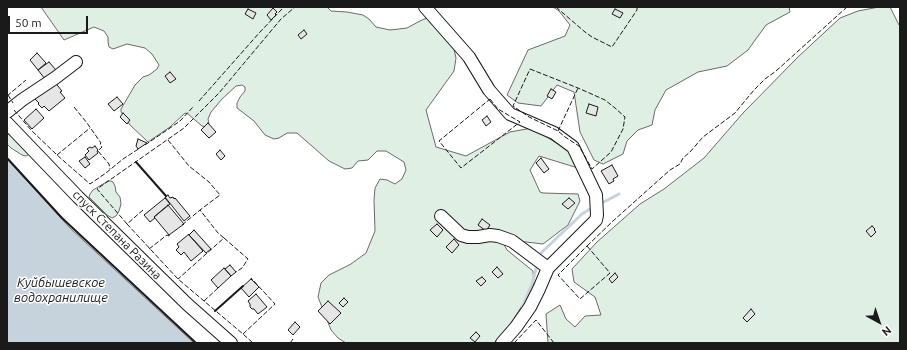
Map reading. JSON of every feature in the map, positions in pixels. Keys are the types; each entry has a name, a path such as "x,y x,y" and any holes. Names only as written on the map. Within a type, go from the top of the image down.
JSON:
{"street":[{"path":"425,7 469,57 489,90 510,114 554,133 573,147 596,195 596,220 548,268 530,307 516,327 502,343"},
{"path":"7,112 76,62"},
{"name":"спуск Степана Разина","path":"7,123 78,197 187,304 231,343"},
{"path":"441,216 461,235 478,237 490,235 512,241 548,268"}],"green space":[{"path":"41,7 327,7 331,11 363,15 376,27 390,30 407,28 429,17 453,45 456,58 454,71 426,110 436,147 466,156 510,132 532,128 568,150 578,168 539,156 530,170 540,192 578,194 580,201 568,225 543,244 501,239 507,250 533,271 534,287 508,328 494,343 346,343 338,338 331,330 318,297 321,283 329,275 351,264 366,253 375,231 375,188 380,179 387,180 395,184 402,179 406,170 404,162 386,151 377,151 368,160 358,161 352,168 345,169 329,161 297,133 287,133 274,139 265,135 254,121 237,108 237,103 245,91 245,87 242,85 236,86 222,99 211,112 208,119 209,124 206,127 202,126 185,113 170,127 148,142 130,125 121,112 121,109 135,85 143,77 149,75 157,69 159,65 152,54 145,48 127,44 113,49 109,47 108,37 104,31 94,27 64,40"},
{"path":"553,7 789,7 790,12 766,25 748,50 727,66 698,72 666,90 655,110 652,125 638,130 627,141 623,154 603,164 594,160 580,132 574,92 557,85 541,106 518,103 507,95 528,50 565,36 570,25 559,11"},
{"path":"879,7 890,7 900,25 900,343 548,343 546,314 560,305 566,319 575,327 585,316 601,315 595,297 574,282 572,269 597,242 640,204 664,189 704,158 743,113 798,57 840,18 858,11"},
{"path":"7,134 13,135 29,153 28,155 22,155 7,144"},
{"path":"108,181 113,182 116,192 120,197 121,204 116,216 112,218 89,197 93,190"}],"water":[{"name":"Куйбышевское водохранилище","path":"7,159 70,228 194,343 7,343"}],"building":[{"path":"273,8 277,12 271,20 267,15"},
{"path":"248,9 256,13 253,19 245,14"},
{"path":"615,9 623,13 620,18 612,14"},
{"path":"304,30 307,34 301,39 298,35"},
{"path":"37,53 46,63 38,70 30,60"},
{"path":"49,62 56,70 45,79 38,70"},
{"path":"170,72 176,79 170,83 165,76"},
{"path":"53,80 62,91 60,92 65,98 49,111 44,106 42,108 32,96"},
{"path":"551,89 556,92 552,99 547,96"},
{"path":"117,97 123,104 114,111 108,104"},
{"path":"589,104 598,107 596,116 586,113"},
{"path":"36,109 44,118 32,129 24,120"},
{"path":"123,113 130,120 127,124 120,117"},
{"path":"487,116 491,122 486,126 482,120"},
{"path":"208,123 216,132 209,138 201,130"},
{"path":"138,139 147,143 138,149 136,146"},
{"path":"95,146 98,153 89,160 85,155 89,151 87,149"},
{"path":"220,150 225,156 221,160 216,154"},
{"path":"85,157 90,164 85,168 79,161"},
{"path":"541,158 549,169 544,173 536,163"},
{"path":"612,165 618,176 609,184 601,171"},
{"path":"168,195 170,198 175,198 190,216 184,221 165,197"},
{"path":"165,198 170,204 150,222 144,215"},
{"path":"569,198 575,203 568,209 562,204"},
{"path":"168,205 184,224 169,235 154,217"},
{"path":"482,219 490,225 486,231 478,225"},
{"path":"437,224 443,230 437,237 430,230"},
{"path":"872,226 876,232 871,237 866,231"},
{"path":"194,230 211,249 206,253 189,235"},
{"path":"189,235 203,251 191,261 184,252 181,255 176,250 179,247 177,244"},
{"path":"454,239 459,245 452,253 446,247"},
{"path":"230,265 236,272 231,276 225,269"},
{"path":"497,267 503,274 498,278 492,272"},
{"path":"224,268 231,276 218,288 211,280"},
{"path":"615,273 618,277 612,283 609,279"},
{"path":"482,277 486,281 481,286 476,281"},
{"path":"251,279 259,287 249,297 241,288"},
{"path":"256,294 267,307 258,314 250,307 248,301"},
{"path":"344,298 348,302 343,307 339,303"},
{"path":"328,301 341,313 330,324 318,311"},
{"path":"751,309 755,314 747,322 743,318"},
{"path":"295,322 300,327 293,335 288,330"},
{"path":"476,332 480,336 475,342 470,338"}],"waterway":[{"path":"600,204 619,194"},
{"path":"541,253 582,214 590,209"},
{"path":"522,308 532,284 536,269"}],"fence":[{"path":"199,101 282,9 280,7"},
{"path":"127,224 97,189 184,128 219,93 281,19 295,7"},
{"path":"556,7 585,32 612,47 637,10 637,7"},
{"path":"587,246 670,170 680,164 683,158 703,137 735,113 765,79 776,71 847,7"},
{"path":"530,69 605,100 625,117 623,129 611,152 592,169 579,146 558,131 529,117 513,106 530,69"},
{"path":"7,96 26,80"},
{"path":"558,131 578,88"},
{"path":"8,95 13,103"},
{"path":"490,99 498,109 520,122 461,168 439,141 490,99"},
{"path":"74,107 101,143 100,144 102,147 98,151 109,164 110,169"},
{"path":"145,145 180,121 193,107"},
{"path":"14,110 31,130 90,184 140,148"},
{"path":"57,155 90,128"},
{"path":"168,140 189,166 209,182 220,195 200,210 218,233 224,238 178,279"},
{"path":"143,210 127,224 178,279 253,343"},
{"path":"182,225 200,210"},
{"path":"149,249 169,235"},
{"path":"224,238 248,259 242,268 236,272"},
{"path":"587,246 610,273 580,299 558,275 587,246"},
{"path":"243,334 275,304 251,278"},
{"path":"204,301 218,288"},
{"path":"514,343 536,320 554,343"},
{"path":"290,343 293,339"}],"wall":[{"path":"7,158 62,218 196,343"},
{"path":"136,162 166,196"},
{"path":"215,311 243,286"}]}
